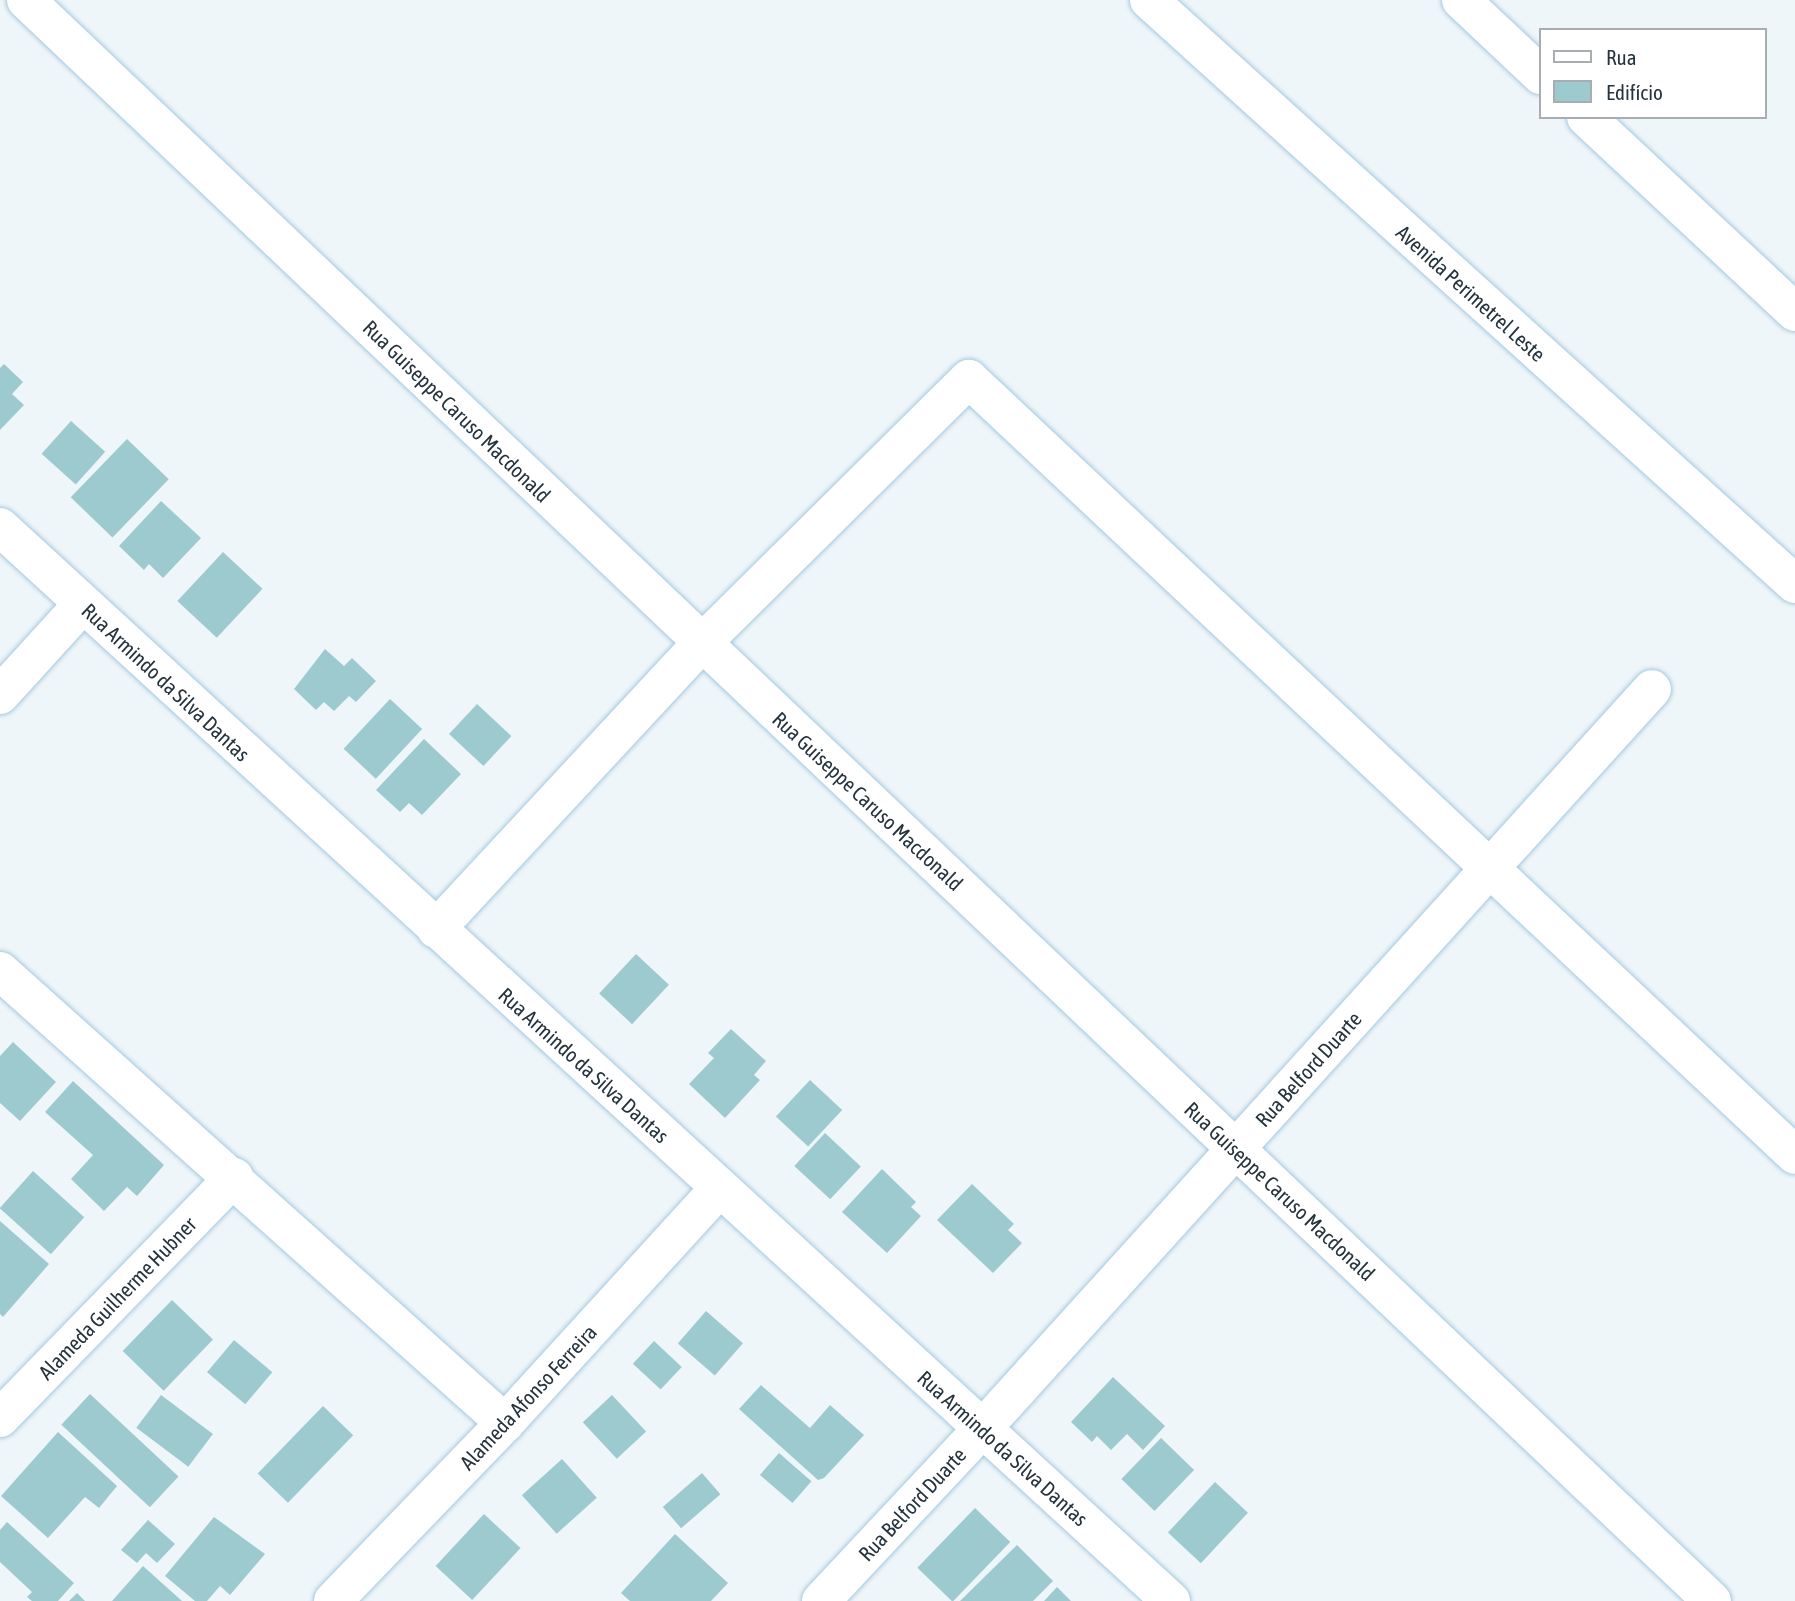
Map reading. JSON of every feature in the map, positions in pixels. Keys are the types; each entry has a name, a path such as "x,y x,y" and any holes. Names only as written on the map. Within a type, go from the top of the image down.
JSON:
{"main road":[{"name":"Rua Guiseppe Caruso Macdonald","path":"26,0 701,644 1712,1601"},
{"name":"Avenida Perimetrel Leste","path":"1149,0 1795,584"},
{"path":"1461,0 1540,74"},
{"path":"1588,119 1795,312"},
{"path":"436,929 701,644 969,379 1795,1155"},
{"name":"Rua Armindo da Silva Dantas","path":"0,527 1171,1601"},
{"path":"0,695 82,605"},
{"name":"Rua Belford Duarte","path":"821,1601 982,1429 1651,689"},
{"path":"0,971 234,1177 505,1423"},
{"name":"Alameda Guilherme Hubner","path":"0,1418 234,1177"},
{"name":"Alameda Afonso Ferreira","path":"333,1601 505,1423 719,1189"}],"building":[{"path":"4,364 23,382 12,394 24,405 0,430 0,368"},
{"path":"71,421 105,452 76,484 42,454"},
{"path":"127,439 169,479 112,538 71,497"},
{"path":"161,501 201,538 163,578 149,564 144,570 119,546"},
{"path":"223,552 262,589 217,638 177,601"},
{"path":"325,649 344,666 352,658 376,681 356,702 349,696 334,711 324,702 316,710 294,689"},
{"path":"390,699 422,729 376,779 344,749"},
{"path":"477,704 511,736 483,766 449,734"},
{"path":"424,739 461,774 422,815 409,803 400,812 376,790"},
{"path":"636,954 669,985 632,1024 599,993"},
{"path":"731,1029 766,1061 754,1075 760,1080 725,1118 689,1084 714,1058 708,1053"},
{"path":"13,1042 56,1082 20,1121 0,1103 0,1056"},
{"path":"810,1080 842,1110 808,1147 776,1117"},
{"path":"73,1081 164,1165 137,1196 127,1187 104,1211 71,1179 93,1155 45,1112"},
{"path":"825,1133 861,1166 830,1199 794,1166"},
{"path":"882,1169 916,1202 911,1207 921,1216 887,1253 842,1212"},
{"path":"33,1171 84,1217 51,1254 0,1209"},
{"path":"972,1184 1014,1224 1008,1230 1022,1243 993,1273 937,1220"},
{"path":"0,1221 49,1264 3,1317 0,1314"},
{"path":"172,1300 213,1340 164,1391 123,1351"},
{"path":"706,1311 743,1343 715,1376 678,1343"},
{"path":"234,1340 272,1372 245,1404 207,1372"},
{"path":"654,1341 682,1367 661,1390 633,1364"},
{"path":"1113,1377 1165,1426 1143,1450 1127,1434 1111,1450 1097,1436 1092,1442 1071,1422"},
{"path":"761,1385 810,1428 830,1405 864,1435 824,1478 818,1480 739,1409"},
{"path":"90,1394 178,1477 150,1507 61,1425"},
{"path":"161,1395 213,1434 188,1467 136,1428"},
{"path":"612,1395 646,1432 617,1459 583,1422"},
{"path":"323,1406 353,1435 288,1503 258,1474"},
{"path":"58,1432 117,1486 99,1508 85,1497 48,1538 1,1496"},
{"path":"1161,1438 1194,1470 1154,1511 1121,1479"},
{"path":"779,1453 811,1481 792,1503 760,1475"},
{"path":"562,1459 597,1498 557,1534 522,1495"},
{"path":"702,1473 720,1494 681,1528 663,1507"},
{"path":"1215,1482 1248,1513 1201,1563 1168,1532"},
{"path":"975,1508 1010,1542 953,1601 917,1568"},
{"path":"484,1514 521,1548 472,1600 436,1566"},
{"path":"214,1517 265,1554 230,1595 220,1586 207,1601 195,1601 165,1576"},
{"path":"148,1520 175,1544 157,1563 146,1553 137,1563 121,1550"},
{"path":"7,1522 74,1583 58,1601 32,1601 27,1597 32,1592 0,1562 0,1530"},
{"path":"675,1534 728,1583 711,1601 630,1601 621,1593"},
{"path":"1017,1545 1053,1581 1033,1601 960,1601"},
{"path":"143,1566 182,1601 112,1601"},
{"path":"1057,1587 1071,1601 1044,1601"},
{"path":"77,1593 85,1601 69,1601"}]}
